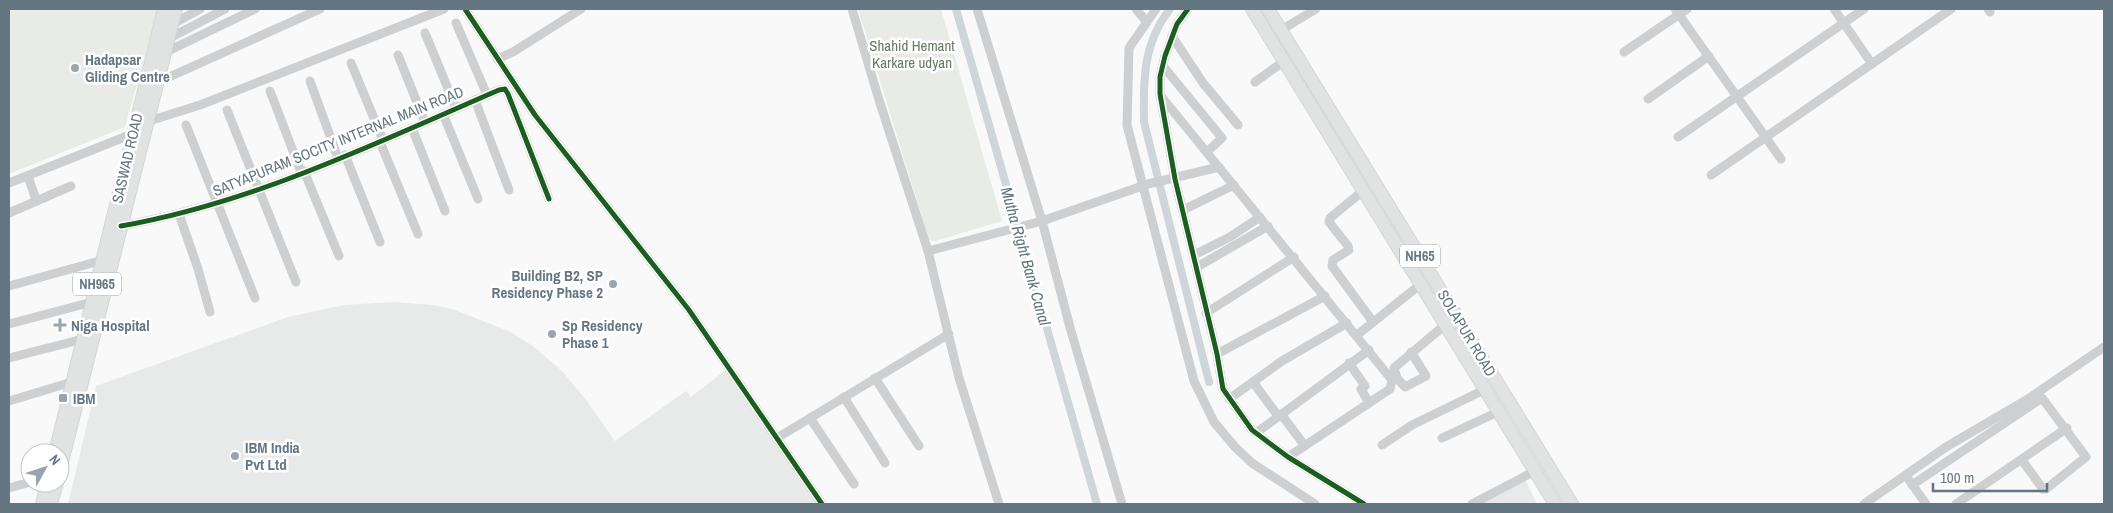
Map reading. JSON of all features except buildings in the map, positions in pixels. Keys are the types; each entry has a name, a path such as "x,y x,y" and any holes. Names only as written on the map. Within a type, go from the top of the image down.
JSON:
{"highway":[{"name":"SASWAD ROAD","path":"57,443 164,9"},
{"name":"SASWAD ROAD","path":"67,443 146,122 176,9"},
{"name":"SOLAPUR ROAD","path":"1252,9 1500,411 1535,471 1551,503"},
{"name":"SOLAPUR ROAD","path":"1268,9 1572,504"}],"street":[{"path":"171,25 200,9"},
{"path":"168,39 225,9"},
{"path":"164,53 255,9"},
{"path":"156,83 320,9"},
{"path":"146,122 200,105 444,9"},
{"path":"465,9 535,114 689,310 822,504"},
{"path":"497,59 513,52 581,9"},
{"path":"852,9 879,100 928,251 960,378 999,504"},
{"path":"977,9 1122,504"},
{"path":"1136,9 1146,21"},
{"path":"1156,9 1135,36 1127,57 1127,125 1146,185 1185,351 1202,402 1220,428 1252,463 1315,504"},
{"path":"1188,9 1172,36 1163,66 1160,94 1172,180 1183,210 1194,254 1223,389 1256,433 1288,457 1364,504"},
{"path":"1281,30 1316,9"},
{"path":"1834,9 1872,64"},
{"path":"1678,137 1864,9"},
{"path":"1711,175 1951,9"},
{"path":"1624,52 1680,11 1709,56 1781,158"},
{"path":"456,23 487,95"},
{"path":"425,33 456,108"},
{"path":"1172,36 1203,83 1238,125"},
{"path":"398,55 425,122"},
{"path":"1648,99 1709,56"},
{"path":"1256,82 1284,61"},
{"path":"351,63 418,234"},
{"path":"1163,66 1222,138 1207,152"},
{"path":"310,81 380,242"},
{"name":"SATYAPURAM SOCITY INTERNAL MAIN ROAD","path":"121,226 219,204 381,141 474,100 505,89 549,199"},
{"path":"270,91 302,172 339,256"},
{"path":"1160,94 1389,375 1392,385 1390,389 1288,457"},
{"path":"474,100 509,190"},
{"path":"227,110 257,190 296,282"},
{"path":"443,114 478,200"},
{"path":"186,125 256,298"},
{"path":"412,128 445,211"},
{"path":"9,183 132,134"},
{"path":"928,251 1039,222 1146,185 1172,180 1219,166"},
{"path":"28,176 36,200"},
{"path":"1183,210 1234,185"},
{"path":"9,213 71,186"},
{"path":"1364,190 1330,218 1329,222 1348,246 1349,250 1333,260 1332,266 1373,322"},
{"path":"179,214 198,269 210,312"},
{"path":"1194,254 1230,237 1260,217"},
{"path":"1197,267 1268,226"},
{"path":"1206,313 1294,257"},
{"path":"9,286 103,260"},
{"path":"1357,335 1421,284"},
{"path":"1217,354 1325,296"},
{"path":"9,324 92,302"},
{"path":"1229,399 1282,361 1346,323"},
{"path":"1411,352 1446,324"},
{"path":"777,438 949,334"},
{"path":"9,358 83,339"},
{"path":"1864,504 1946,447 2028,399 2104,347"},
{"path":"1256,433 1369,350"},
{"path":"1349,363 1365,386 1361,389 1370,403"},
{"path":"876,378 919,446"},
{"path":"9,401 72,382"},
{"path":"1252,382 1305,446"},
{"path":"1382,445 1412,425 1486,389"},
{"path":"844,397 885,463"},
{"path":"2028,399 2042,398"},
{"path":"2022,460 2043,489 2048,488 2086,457 2067,428 2042,398"},
{"path":"1912,485 2042,398"},
{"path":"1442,438 1500,411"},
{"path":"810,418 854,484"},
{"path":"1956,504 2067,428"},
{"path":"1472,504 1535,471"},
{"path":"1905,475 1926,504"}],"shaded area":[{"path":"394,302 433,305 452,309 509,331 533,346 563,372 586,400 615,441 686,391 691,397 727,369 818,504 68,504 96,386 288,317 344,305"},
{"path":"1525,479 1537,504 1479,504"}],"green space":[{"name":"Hadapsar Gliding Centre","path":"9,9 158,9 125,127 9,174"},
{"name":"Shahid Hemant Karkare udyan","path":"858,9 941,9 1002,221 936,241 929,240"}],"waterway":[{"name":"Mutha Right Bank Canal","path":"956,9 1097,504"},
{"path":"1170,9 1154,35 1146,63 1144,122 1209,382"}],"cycle path":[{"path":"465,9 535,115 689,310 822,504"},
{"path":"1188,9 1177,24 1165,56 1160,77 1160,94 1175,179 1217,354 1223,389 1252,430 1288,457 1364,504"},
{"path":"121,226 170,216 266,187 505,89 549,199"}],"place":[{"name":"Hadapsar Gliding Centre","path":"75,68"},
{"name":"Building B2, SP Residency Phase 2","path":"613,284"},
{"name":"Niga Hospital","path":"60,325"},
{"name":"Sp Residency Phase 1","path":"552,334"},
{"name":"IBM","path":"63,398"},
{"name":"IBM India Pvt Ltd","path":"235,456"}]}
